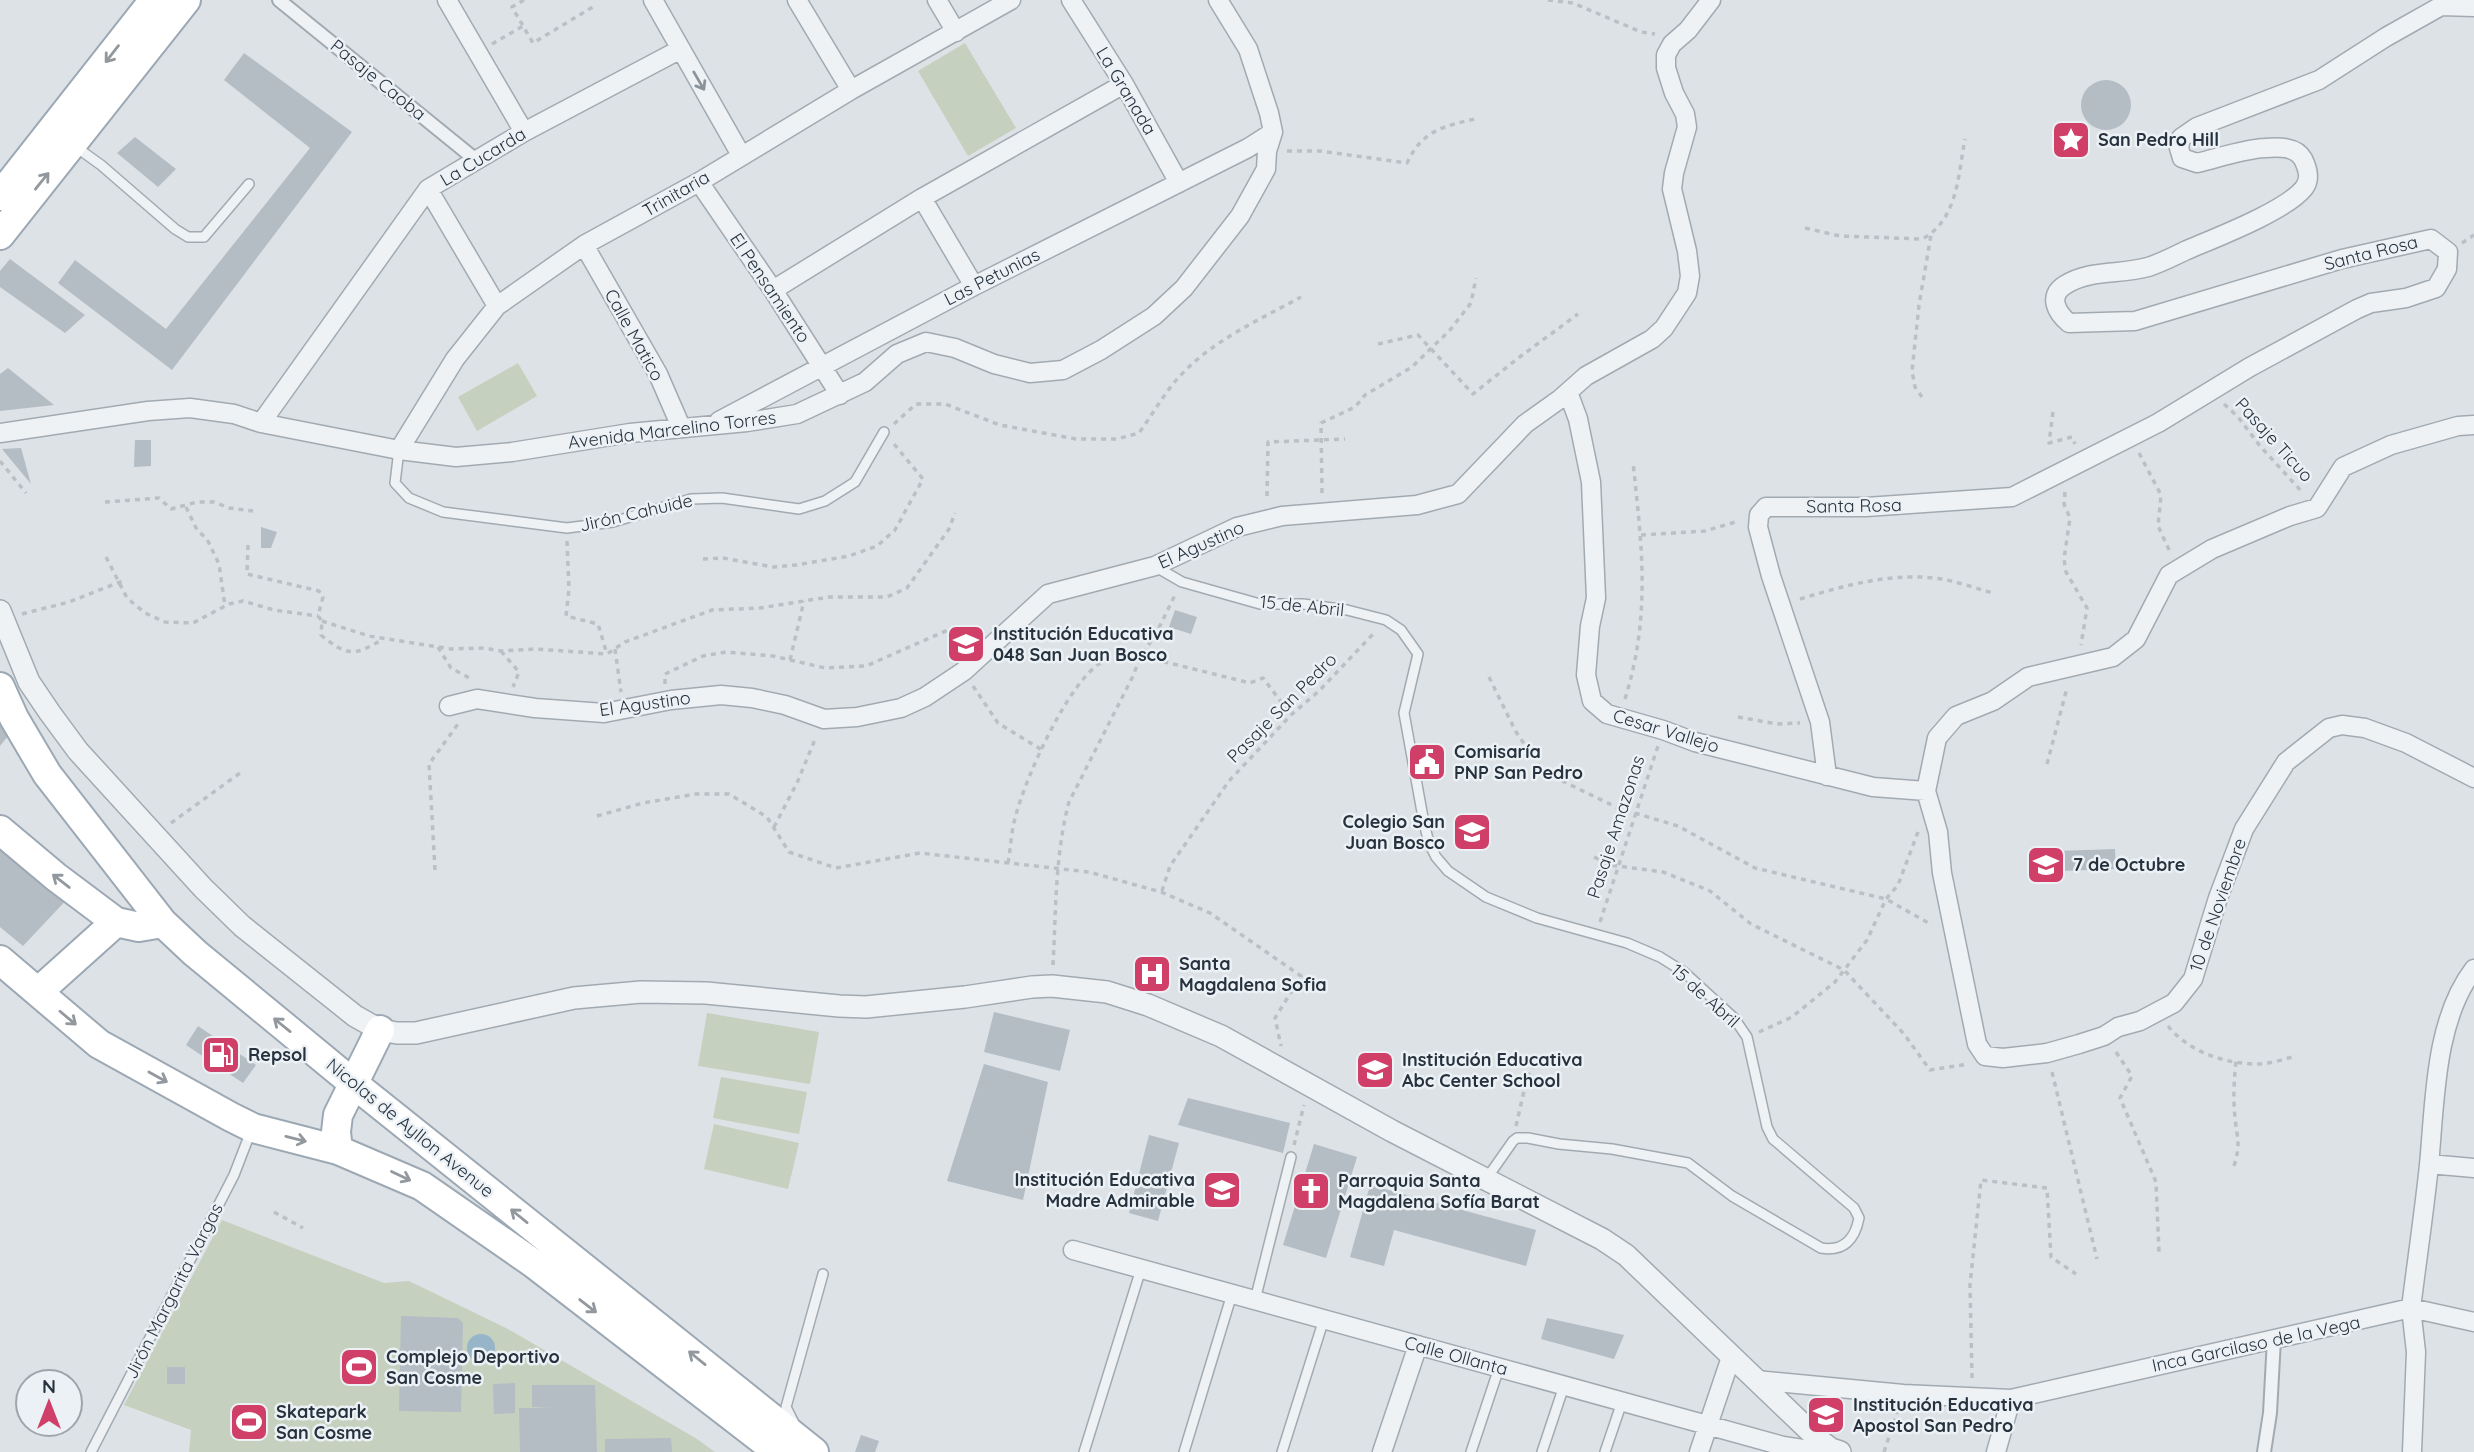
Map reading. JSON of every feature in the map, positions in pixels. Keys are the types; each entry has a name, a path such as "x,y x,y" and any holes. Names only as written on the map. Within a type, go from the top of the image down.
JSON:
{"main road":[{"path":"0,235 5,199 154,0"},
{"path":"5,199 72,144 186,0"},
{"name":"Nicolas de Ayllon Avenue","path":"0,687 14,718 47,774 163,923 195,953 354,1084 814,1452"},
{"path":"0,830 116,922 139,927 163,923"},
{"path":"38,992 116,922"},
{"name":"Nicolas de Ayllon Avenue","path":"0,960 99,1044 253,1128 338,1150 422,1186 533,1263 778,1452"},
{"path":"338,1150 338,1115 380,1030"}],"street":[{"name":"Pasaje Caoba","path":"279,0 476,160"},
{"path":"447,0 524,132"},
{"path":"653,0 741,155"},
{"path":"797,0 851,90"},
{"path":"937,0 956,32"},
{"name":"Trinitaria","path":"399,450 455,359 497,306 584,245 699,182 851,90 1010,0"},
{"name":"La Granada","path":"1071,0 1124,84 1179,183"},
{"path":"1218,0 1248,49 1273,132"},
{"name":"El Agustino","path":"449,706 477,699 503,704 604,713 671,700 721,695 774,703 824,719 857,717 901,708 964,671 1048,594 1155,566 1237,527 1282,516 1417,505 1458,494 1525,424 1586,376 1652,339 1664,328 1687,293 1690,276 1687,251 1672,189 1687,127 1685,114 1674,93 1666,68 1666,55 1672,44 1712,0"},
{"name":"Santa Rosa","path":"1759,515 1766,507 1866,507 2012,496 2158,423 2357,309 2371,303 2406,298 2436,288 2447,269 2448,252 2431,239 2342,259 2134,321 2069,323 2057,311 2056,296 2064,285 2098,273 2147,267 2233,231 2283,204 2305,187 2309,175 2306,165 2300,154 2291,149 2261,148 2197,163 2182,158 2179,148 2181,138 2197,127 2319,80 2441,6 2474,7"},
{"name":"La Cucarda","path":"261,423 428,190 524,132 681,50"},
{"path":"773,290 922,198 1124,84"},
{"name":"Avenida Marcelino Torres","path":"0,433 148,411 190,408 234,414 261,423 399,450 456,457 797,414 865,382 897,354 926,342 955,348 994,364 1030,373 1063,370 1101,350 1154,316 1184,288 1240,216 1266,169 1267,151 1273,132"},
{"name":"Las Petunias","path":"713,424 974,286 1248,148 1273,132"},
{"name":"El Pensamiento","path":"699,182 840,395"},
{"path":"428,190 497,306"},
{"path":"922,198 974,286"},
{"name":"Calle Matico","path":"584,245 658,374 681,427"},
{"name":"Cesar Vallejo","path":"1569,392 1578,419 1591,482 1594,515 1596,598 1590,626 1586,675 1592,701 1607,714 1695,741 1928,799"},
{"path":"1985,1056 1977,1044 1942,873 1938,832 1928,799 1937,738 1956,716 1993,701 2028,677 2113,657 2136,639 2169,575 2212,549 2290,516 2317,508 2343,467 2391,445 2458,426 2474,425"},
{"path":"1759,515 1758,527 1820,722 1828,776"},
{"path":"1,615 29,681 78,751 203,888 242,926 355,1016 380,1030 416,1033 574,998 641,992 706,993 866,1007 1052,986 1107,992 1148,1005 1221,1036 1392,1131 1602,1239 1626,1255 1731,1357 1835,1450"},
{"name":"10 de Noviembre","path":"1985,1056 2003,1058 2047,1053 2104,1036 2118,1027 2158,1013 2179,998 2193,979 2229,864 2250,820 2286,762 2329,728 2342,725 2365,728 2406,743 2474,778"},
{"path":"2412,1452 2416,1352 2411,1308 2429,1164 2438,1060 2466,996 2474,970"},
{"path":"2429,1164 2474,1168"},
{"name":"Calle Ollanta","path":"1073,1250 1783,1446 1835,1450"},
{"path":"2411,1308 2474,1322"},
{"name":"Inca Garcilaso de la Vega","path":"1756,1380 1903,1394 2011,1399 2411,1308"},
{"path":"2264,1452 2270,1413 2274,1339"},
{"path":"1382,1452 1418,1345"},
{"path":"1699,1452 1731,1357"},
{"path":"1996,1452 2011,1399"}],"lane":[{"path":"72,144 188,237 204,237 249,184"},
{"name":"Jirón Cahuide","path":"399,450 395,483 409,498 443,512 566,528 613,522 691,499 723,498 799,509 825,501 855,482 884,432"},
{"name":"15 de Abril","path":"1155,566 1182,582 1260,604 1303,604 1347,610 1386,620 1401,629 1418,654 1404,713 1424,823 1436,857 1448,871 1486,897 1537,918 1596,933 1660,957 1684,972 1734,1018 1747,1037 1767,1127 1773,1139 1854,1208 1859,1217 1852,1240 1842,1248 1821,1248 1732,1196 1688,1163 1528,1138 1517,1138 1513,1142"},
{"name":"Jirón Margarita Vargas","path":"91,1452 234,1175 253,1128"},
{"path":"1487,1178 1513,1142"},
{"path":"1255,1300 1291,1157"},
{"path":"1084,1452 1140,1269"},
{"path":"823,1274 786,1407 789,1418 796,1427 827,1452"},
{"path":"1184,1452 1232,1294"},
{"path":"1282,1452 1324,1320"},
{"path":"1471,1452 1499,1368"},
{"path":"1542,1452 1564,1386"},
{"path":"1605,1452 1622,1402"}],"path":[{"path":"524,0 512,7 533,43 596,5"},
{"path":"1548,0 1573,4 1641,32 1680,37"},
{"path":"478,52 523,26"},
{"path":"1267,151 1321,151 1407,163 1424,136 1447,126 1479,118"},
{"path":"1805,228 1839,236 1922,239 1931,234 1947,215 1954,197 1965,139"},
{"path":"1922,397 1915,387 1912,371 1919,305 1931,234"},
{"path":"1321,513 1321,423 1354,407 1365,395 1412,367 1450,330 1471,303 1476,278"},
{"path":"703,559 723,558 773,567 849,556 877,546 895,530 923,479 884,432 916,404 945,404 1000,425 1076,439 1118,439 1139,433 1180,376 1209,349 1301,297"},
{"path":"1378,344 1418,335 1473,394 1578,314"},
{"name":"Pasaje Ticuo","path":"2210,391 2238,417 2260,446 2317,508"},
{"path":"2047,764 2071,668 2080,656 2088,608 2066,572 2064,559 2070,518 2064,503 2075,466 2072,437 2049,443 2053,412"},
{"path":"2130,438 2161,495 2158,526 2180,568"},
{"path":"1267,495 1268,442 1345,439"},
{"path":"0,461 26,493"},
{"path":"1619,718 1640,641 1643,575 1633,462"},
{"path":"105,502 159,498 171,509 197,502 215,502 229,508 253,510"},
{"path":"186,507 197,530 207,539 219,564 225,606"},
{"path":"106,557 127,598 145,613 165,622 193,622 225,606 243,601 274,610 317,616 322,621 383,639 452,649 484,648 501,652 535,649 607,654 625,642 712,610 760,608 829,597 887,597 907,588 948,529 955,513"},
{"path":"1641,535 1705,531 1759,515"},
{"path":"566,528 569,589 566,615 598,624 607,654"},
{"path":"248,545 247,574 319,591 323,597 317,616"},
{"path":"1781,605 1855,583 1903,578 1935,578 1993,593"},
{"path":"1,615 68,602 125,580"},
{"path":"1052,986 1059,867 1069,802 1132,678 1140,656 1156,634 1182,582"},
{"path":"790,660 804,601"},
{"name":"Pasaje San Pedro","path":"1161,892 1170,866 1230,781 1291,715 1319,691 1386,620"},
{"path":"322,621 321,635 347,652 362,652 383,639"},
{"path":"666,674 703,656 726,652 773,656 825,668 866,666 948,630"},
{"path":"501,652 520,672 516,683 503,699 503,704"},
{"path":"1008,863 1015,816 1028,778 1076,690 1091,670 1103,661 1126,654 1250,682 1264,678 1291,715"},
{"path":"964,671 998,723 1042,750"},
{"path":"1489,677 1516,732 1544,772 1618,808 1678,826 1755,867 1885,899 1932,925 1953,925"},
{"path":"435,870 429,764 477,699"},
{"path":"1738,717 1777,724 1820,722"},
{"path":"774,827 797,783 824,719"},
{"name":"Pasaje Amazonas","path":"1596,933 1663,730"},
{"path":"155,835 240,773"},
{"path":"597,816 643,803 696,794 729,794 768,817 789,852 836,868 920,853 1059,867 1089,872 1161,892 1210,913 1301,976 1275,1018 1287,1072"},
{"path":"1747,1037 1792,1017 1835,982 1867,940 1885,899 1898,885 1918,831 1915,816 1928,799"},
{"path":"1594,857 1610,865 1663,872 1710,891 1751,924 1844,970 1904,1034 1930,1070 1971,1064 1985,1056"},
{"path":"2158,1013 2171,1030 2198,1051 2260,1064 2296,1056"},
{"path":"2104,1036 2133,1076 2120,1098 2155,1182 2159,1252"},
{"path":"2047,1053 2097,1259"},
{"path":"2234,1166 2240,1147 2233,1088 2236,1061"},
{"path":"1513,1142 1527,1078 1535,1064 1544,1063"},
{"path":"1291,1157 1309,1084"},
{"path":"1972,1397 1970,1285 1981,1180 2047,1188 2051,1257 2076,1274"},
{"path":"274,1212 303,1228"},
{"path":"1884,1452 1903,1394"}],"green space":[{"path":"965,43 1016,128 968,156 918,71"},
{"path":"518,363 537,396 477,431 458,397"},
{"path":"707,1013 819,1032 810,1084 698,1066"},
{"path":"721,1077 807,1092 799,1134 713,1118"},
{"path":"714,1124 799,1143 788,1189 704,1169"},
{"name":"Complejo Deportivo San Cosme","path":"222,1220 384,1283 409,1281 508,1329 715,1452 189,1452 191,1430 124,1405"}],"water":[{"path":"481,1334 491,1338 495,1348 491,1358 481,1362 471,1358 467,1348 471,1338"}],"building":[{"path":"244,53 352,132 172,370 58,283 75,260 166,329 310,148 224,80"},
{"path":"2106,80 2124,87 2131,105 2124,123 2106,130 2088,123 2081,105 2088,87"},
{"path":"135,137 176,169 158,187 117,153"},
{"path":"10,259 85,315 65,333 0,287 0,271"},
{"path":"8,368 54,405 0,411 0,374"},
{"path":"135,440 151,440 151,466 134,467"},
{"path":"21,448 31,484 2,449"},
{"path":"261,527 277,532 271,548 261,548"},
{"path":"1175,610 1197,617 1191,634 1169,627"},
{"path":"0,704 13,730 0,746"},
{"path":"0,836 71,895 23,946 0,927"},
{"path":"2115,849 2116,869 2059,871 2058,851"},
{"path":"994,1012 1070,1030 1060,1071 984,1052"},
{"name":"Repsol","path":"198,1026 256,1065 243,1083 186,1045"},
{"path":"984,1064 1048,1082 1023,1200 947,1181"},
{"path":"1188,1098 1290,1123 1283,1153 1178,1125"},
{"path":"1149,1135 1179,1143 1158,1221 1129,1213"},
{"path":"1314,1144 1357,1157 1326,1258 1283,1245"},
{"path":"1370,1185 1536,1230 1526,1266 1394,1230 1384,1266 1350,1257"},
{"path":"401,1316 458,1318 463,1323 461,1412 399,1411"},
{"path":"1547,1318 1624,1335 1614,1359 1541,1339"},
{"path":"167,1367 185,1367 185,1384 167,1384"},
{"path":"515,1383 515,1413 494,1414 493,1384"},
{"path":"532,1385 595,1385 597,1452 520,1452 519,1408 552,1408 532,1407"},
{"path":"861,1435 879,1441 875,1452 855,1452"},
{"path":"671,1438 672,1452 605,1452 605,1439"}],"place":[{"name":"San Pedro Hill","path":"2071,140"},
{"name":"Institución Educativa 048 San Juan Bosco","path":"966,644"},
{"name":"Comisaría PNP San Pedro","path":"1427,762"},
{"name":"Colegio San Juan Bosco","path":"1472,832"},
{"name":"7 de Octubre","path":"2046,865"},
{"name":"Santa Magdalena Sofia","path":"1152,974"},
{"name":"Repsol","path":"221,1055"},
{"name":"Institución Educativa Abc Center School","path":"1375,1070"},
{"name":"Institución Educativa Madre Admirable","path":"1222,1190"},
{"name":"Parroquia Santa Magdalena Sofía Barat","path":"1311,1191"},
{"name":"Complejo Deportivo San Cosme","path":"359,1367"},
{"name":"Institución Educativa Apostol San Pedro","path":"1826,1415"},
{"name":"Skatepark San Cosme","path":"249,1422"}]}
